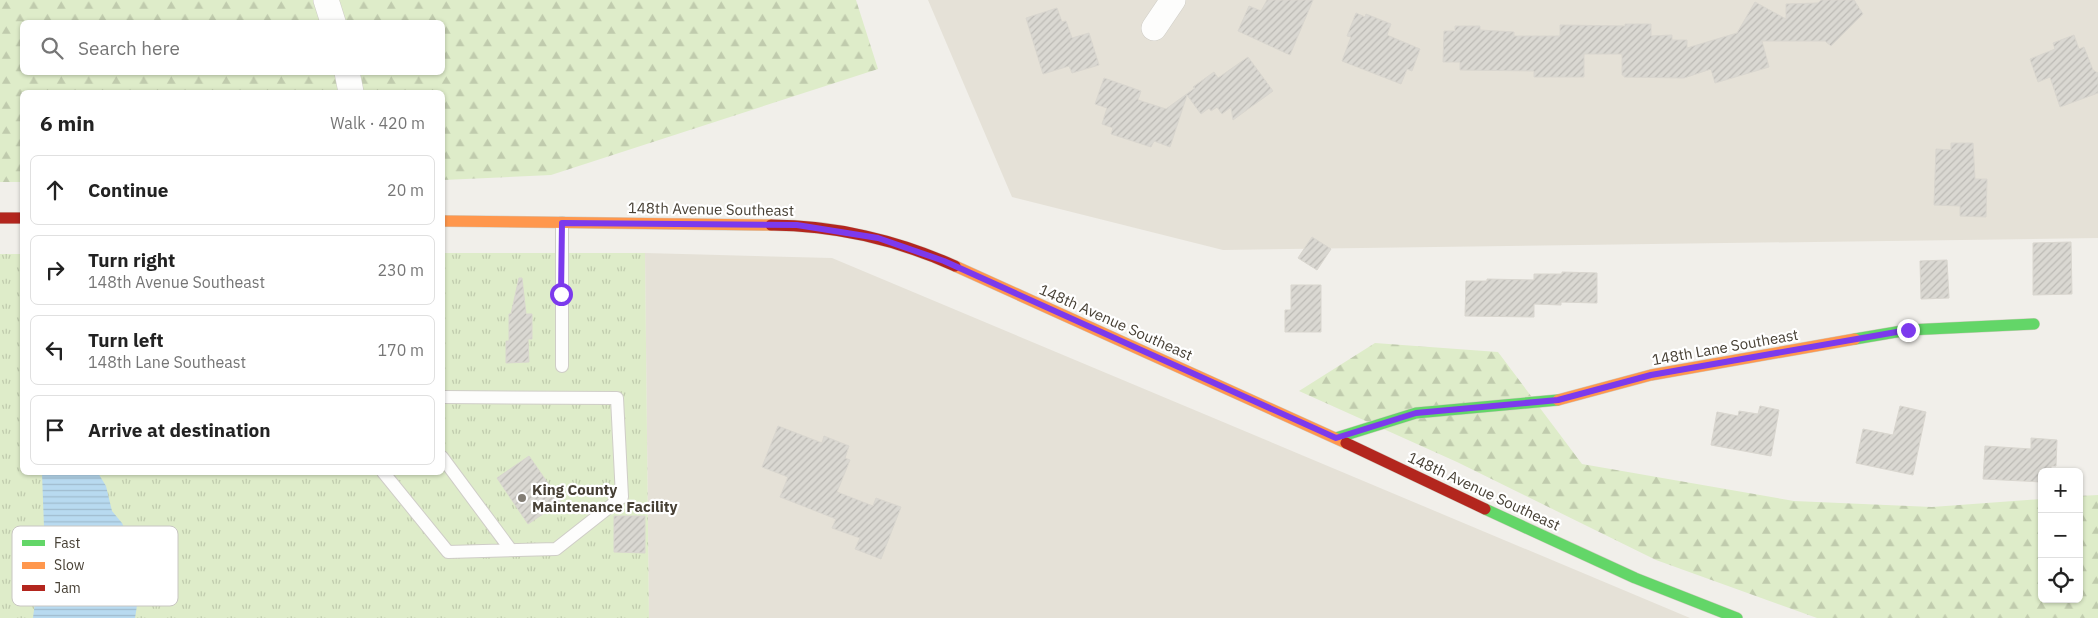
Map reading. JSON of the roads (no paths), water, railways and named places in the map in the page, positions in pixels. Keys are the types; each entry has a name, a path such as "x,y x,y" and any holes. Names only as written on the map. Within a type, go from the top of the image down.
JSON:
{"street":[{"path":"326,0 331,20"},
{"path":"1154,28 1173,0"},
{"path":"348,75 351,90"},
{"path":"0,218 20,218"},
{"name":"148th Avenue Southeast","path":"445,221 797,225 878,238 944,261 1336,438 1571,549 1736,618"},
{"name":"148th Lane Southeast","path":"1336,438 1416,413 1558,400 1651,375 1908,330 2034,324"}],"lane":[{"path":"562,223 562,366"},
{"path":"385,475 448,552 556,549 622,497 617,398 445,397"},
{"path":"445,460 511,550"}],"water":[{"path":"42,475 99,475 106,486 112,511 123,526 44,526"},
{"path":"34,606 137,606 135,618 33,618"}],"place":[{"name":"King County Maintenance Facility","path":"522,498"}]}
